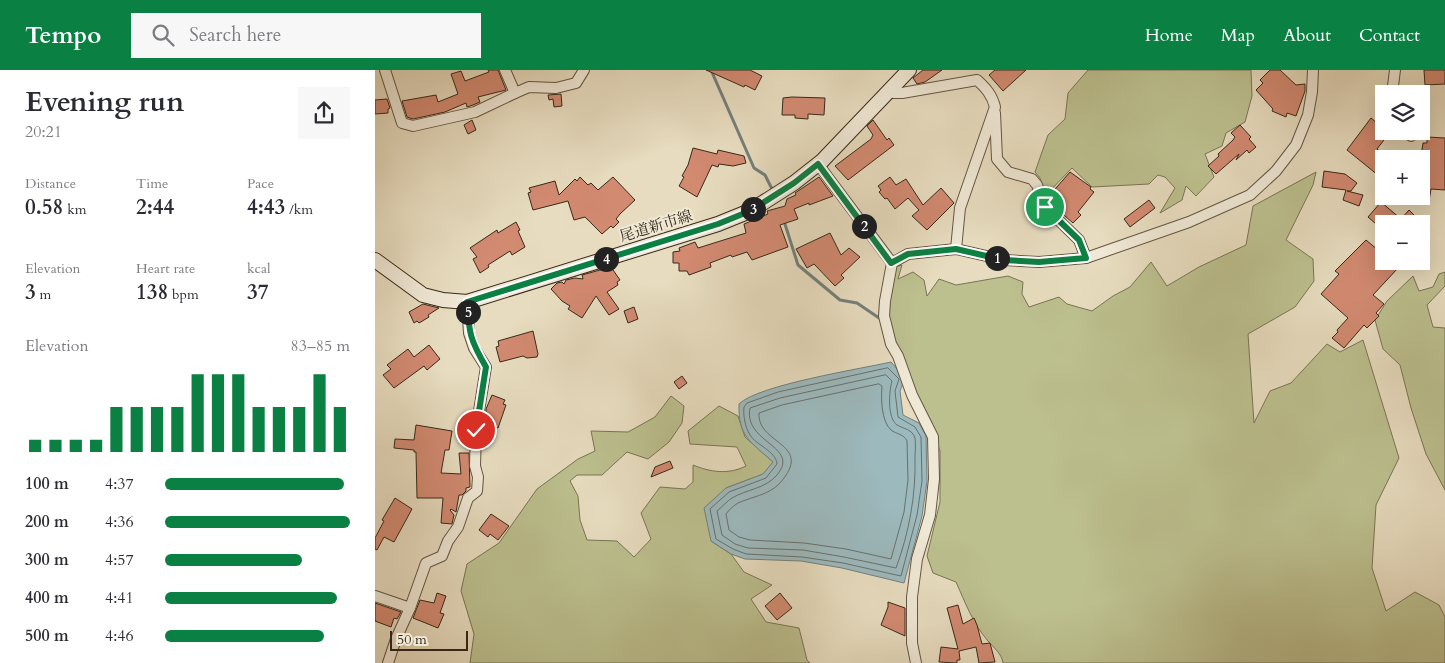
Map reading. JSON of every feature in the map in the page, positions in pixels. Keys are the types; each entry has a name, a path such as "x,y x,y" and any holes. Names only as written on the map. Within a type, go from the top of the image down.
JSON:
{"main road":[{"name":"尾道新市線","path":"375,260 423,295 443,300 467,302 718,224 750,211 794,183 818,164 909,70"}],"street":[{"path":"385,70 402,123 413,126 475,112 529,87 557,88 576,83 584,70"},
{"path":"505,70 515,94"},
{"path":"891,263 908,254 956,249 1004,260 1039,262 1086,258 1189,222 1250,195 1276,171 1296,145 1308,115 1313,70"},
{"path":"1393,85 1395,70"},
{"path":"889,90 894,93 902,93 977,80 983,85 992,98 995,107 997,159 1008,172 1032,179 1037,185 1045,207 1079,240 1086,258"},
{"path":"956,249 960,208 995,107"},
{"path":"818,164 891,263 884,316 891,344 898,356 912,395 933,437 934,479 930,515 917,559 912,597 912,644 916,663"},
{"path":"388,663 426,563 442,556 448,541 458,528 468,498 477,490 479,477 475,466 476,430 486,367 474,348 469,333 467,302"},
{"path":"375,596 410,608"}],"green space":[{"path":"1088,70 1251,70 1252,96 1245,122 1226,133 1222,146 1205,154 1214,177 1196,196 1186,186 1182,200 1160,213 1175,188 1165,177 1158,175 1149,184 1092,187 1072,168 1045,196 1040,178 1035,172 1048,135 1065,119 1068,93"},
{"path":"1316,172 1313,185 1286,240 1313,259 1314,281 1295,307 1248,334 1254,423 1270,391 1291,383 1327,344 1340,352 1363,340 1399,458 1376,505 1372,568 1386,611 1415,592 1439,605 1445,617 1445,663 1003,663 999,654 974,620 956,582 933,573 927,556 940,502 940,451 928,416 908,380 892,337 888,314 890,295 883,283 887,269 902,265 898,279 913,272 924,280 927,296 939,279 956,285 1008,276 1023,282 1022,294 1029,307 1059,297 1067,304 1092,311 1130,287 1151,262 1167,286 1199,267 1246,245 1253,206"},
{"path":"1445,272 1445,286 1427,305 1433,327 1445,328 1445,490 1426,454 1400,365 1383,349 1375,320 1387,301 1413,276 1419,291 1433,287 1439,274"},
{"path":"671,396 684,406 682,423 669,442 648,459 627,452 602,475 577,475 570,481 578,496 580,520 587,540 617,541 634,557 651,539 641,513 660,487 685,489 693,482 693,465 719,472 733,471 746,466 737,447 690,444 688,431 719,406 738,416 745,437 773,462 764,474 726,488 711,541 731,554 744,572 772,585 751,599 766,622 799,628 807,660 810,663 470,663 474,634 461,591 467,564 499,543 537,489 578,459 595,451 591,431 628,432 655,417"}],"water":[{"path":"891,362 905,378 900,391 903,415 919,423 926,436 927,481 922,516 904,583 842,568 801,561 745,559 731,554 711,541 704,508 726,488 763,474 773,462 747,438 741,424 739,404 766,390 787,384"}],"building":[{"path":"488,70 498,70 506,90 478,97 480,102 467,107 466,103 445,112 413,119 407,117 402,101 436,95 438,102 458,94 451,74 461,71 465,81 489,72"},
{"path":"706,70 750,70 762,76 755,90"},
{"path":"923,70 942,70 925,82 917,84 913,78"},
{"path":"995,70 1026,70 1003,91 989,75"},
{"path":"1270,70 1280,70 1296,85 1305,84 1305,91 1296,116 1287,113 1286,117 1272,111 1273,109 1256,90 1263,83 1260,80"},
{"path":"1424,70 1445,70 1445,84 1425,85"},
{"path":"561,94 562,106 554,107 553,99 549,100 548,95"},
{"path":"783,98 825,98 824,115 808,114 808,119 795,118 795,115 782,115"},
{"path":"387,99 390,108 388,113 375,114 375,100"},
{"path":"1371,118 1375,121 1375,140 1384,140 1377,149 1378,150 1375,150 1375,173 1347,150"},
{"path":"472,120 476,130 468,134 464,125"},
{"path":"873,120 887,140 889,138 894,145 848,180 835,166 871,139 873,135 867,126"},
{"path":"1240,125 1251,137 1249,139 1256,147 1249,153 1247,150 1236,160 1239,154 1216,174 1208,166 1233,140 1235,137 1231,133"},
{"path":"1430,137 1445,138 1445,190 1431,189 1430,195 1430,150 1422,150 1423,143 1427,143"},
{"path":"693,148 717,154 718,150 744,156 746,163 733,166 719,164 718,167 712,165 697,197 679,186 684,177 682,176 688,165"},
{"path":"1324,171 1345,174 1357,183 1351,191 1347,191 1363,195 1359,206 1343,200 1346,190 1322,187"},
{"path":"1070,172 1091,187 1090,189 1094,192 1078,212 1081,215 1073,223 1057,209 1058,207 1050,200 1049,196"},
{"path":"580,177 588,185 591,183 598,190 613,177 635,200 616,219 619,222 602,234 585,217 574,220 568,201 533,210 528,193 531,192 529,188 555,181 559,195 575,179 577,181"},
{"path":"819,177 833,196 794,209 798,219 780,225 788,247 752,260 747,252 732,257 731,255 710,263 711,267 689,275 687,271 679,271 679,263 673,263 673,252 680,251 679,248 695,242 698,248 746,233 744,224 768,214 767,211 785,206 787,199 796,195 795,193"},
{"path":"890,177 896,185 906,179 923,205 941,188 954,203 927,230 912,216 919,210 908,198 895,209 887,198 885,199 879,192 881,190 878,186"},
{"path":"1149,200 1155,208 1130,227 1124,219"},
{"path":"1378,205 1385,205 1396,215 1375,215 1375,223 1368,217"},
{"path":"1409,210 1414,215 1405,215"},
{"path":"516,222 525,247 512,255 510,251 488,265 489,267 480,273 473,259 477,257 470,248 497,230 498,233"},
{"path":"830,233 841,255 849,248 860,257 841,275 844,278 835,286 814,264 807,268 796,249"},
{"path":"1366,240 1375,248 1375,270 1396,270 1373,295 1384,304 1376,313 1379,316 1367,328 1364,325 1344,348 1332,338 1348,318 1321,294 1339,274 1335,271"},
{"path":"611,267 620,280 617,282 618,285 607,292 619,309 609,315 596,296 582,318 568,309 570,306 562,301 551,289 557,283 562,282 564,284 566,280 575,278 583,279 582,275"},
{"path":"423,304 439,308 419,323 417,321 414,323 409,312"},
{"path":"634,307 638,319 628,323 624,311"},
{"path":"533,331 537,357 527,358 523,356 500,362 496,347 499,346 498,341"},
{"path":"429,345 440,359 427,370 424,366 394,388 383,375 391,369 387,365 408,349 414,357"},
{"path":"682,376 687,383 679,389 674,382"},
{"path":"492,395 505,400 503,404 506,405 498,428 484,422 488,413 486,409"},
{"path":"416,425 452,431 449,450 445,450 441,473 461,474 459,453 469,453 470,487 466,488 462,495 459,495 456,512 450,510 454,515 452,524 441,523 443,498 417,498 416,452 414,450 394,448 395,439 414,440"},
{"path":"670,461 673,468 651,477 655,467"},
{"path":"395,498 412,509 394,542 384,537 377,550 375,549 375,538 384,521 382,520"},
{"path":"491,514 509,526 498,540 490,534 488,537 479,530"},
{"path":"437,593 446,596 440,613 444,614 438,628 413,618 420,600 434,603"},
{"path":"780,593 792,608 777,620 765,606"},
{"path":"888,602 905,608 905,636 881,625"},
{"path":"375,603 401,612 397,619 394,618 391,627 375,621"},
{"path":"958,605 963,624 974,618 982,644 990,643 995,662 979,663 976,647 959,651 960,660 957,660 957,663 939,662 941,647 958,649 947,608"}],"waterway":[{"path":"711,70 754,168 765,175 773,191"},
{"path":"784,221 798,265 840,300 857,303 882,320"}],"route":[{"path":"476,430 486,367 474,348 469,333 467,302 718,224 750,211 794,183 818,164 891,263 908,254 956,249 1004,260 1039,262 1086,258 1079,240 1045,207"}]}
